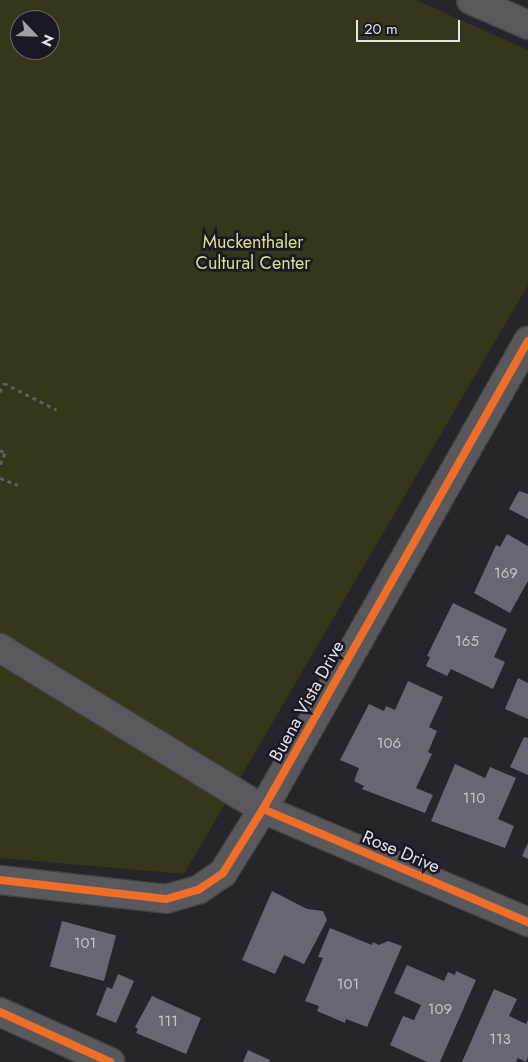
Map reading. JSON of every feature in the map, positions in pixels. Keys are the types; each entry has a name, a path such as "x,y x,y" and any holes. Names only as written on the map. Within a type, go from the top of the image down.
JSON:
{"street":[{"path":"471,0 528,25"},
{"name":"Buena Vista Drive","path":"0,880 166,899 198,890 223,873 263,809 528,341"},
{"name":"Rose Drive","path":"0,648 263,809 528,922"},
{"path":"0,1012 110,1062"}],"path":[{"path":"0,392 4,383 57,410"},
{"path":"0,450 5,453 0,465"},
{"path":"0,478 18,485"}],"green space":[{"name":"Muckenthaler Cultural Center","path":"0,0 416,0 528,50 528,285 184,874 0,858"}],"building":[{"path":"519,491 528,494 528,519 509,509"},
{"path":"507,534 528,546 528,581 510,613 474,593 496,545 500,547"},
{"path":"453,603 507,629 494,657 505,662 493,689 451,669 447,676 426,666 430,657 427,656"},
{"path":"518,678 528,683 528,719 505,709"},
{"path":"408,681 443,697 429,727 437,731 428,752 432,754 416,788 433,795 425,813 362,789 364,786 354,781 359,768 340,760 369,704 384,711 386,706 395,710"},
{"path":"524,737 528,738 528,775 510,767"},
{"path":"455,764 485,778 490,767 516,778 498,819 514,826 505,848 431,821"},
{"path":"528,843 528,859 522,856"},
{"path":"272,891 307,909 323,911 327,920 304,964 284,955 275,974 242,960"},
{"path":"62,921 116,935 104,981 50,966"},
{"path":"330,928 372,945 373,942 379,945 388,941 402,946 367,1027 346,1019 345,1023 317,1011 319,1006 305,1001 323,958 318,957"},
{"path":"407,965 444,981 448,972 455,975 456,971 476,980 440,1062 427,1062 390,1045 403,1016 414,1020 421,1005 394,993"},
{"path":"118,974 134,981 116,1023 96,1015 107,987 112,989"},
{"path":"494,989 517,999 509,1016 526,1024 528,1020 528,1057 526,1062 518,1058 516,1062 462,1062"},
{"path":"152,996 201,1018 186,1054 136,1033 138,1029 135,1027"},
{"path":"248,1050 270,1060 269,1062 243,1062"}],"cycle path":[{"path":"0,880 166,899 198,890 223,873 263,809 528,341"},
{"path":"263,809 528,922"},
{"path":"0,1012 110,1062"}]}
